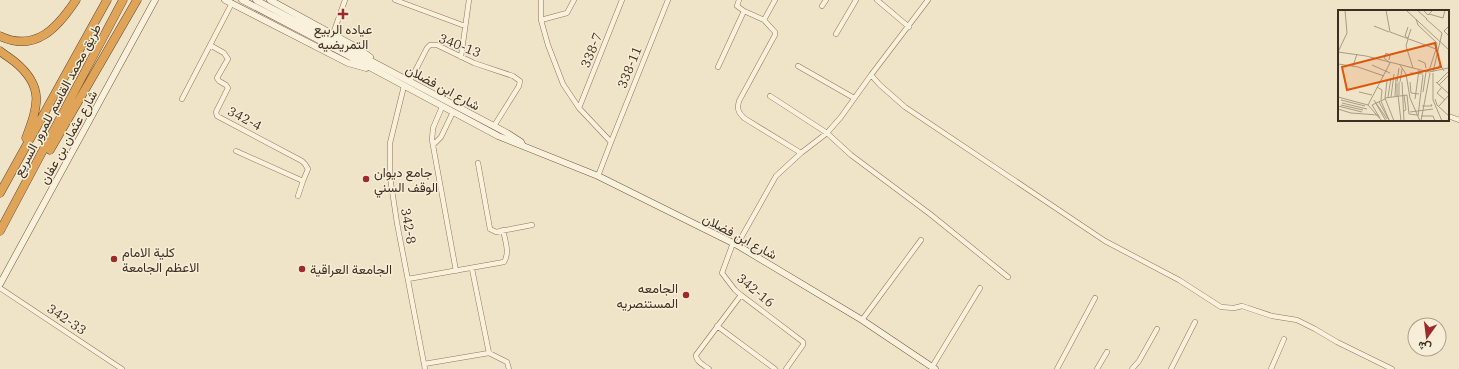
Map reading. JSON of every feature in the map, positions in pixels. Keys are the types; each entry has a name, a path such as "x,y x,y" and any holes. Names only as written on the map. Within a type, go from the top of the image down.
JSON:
{"highway":[{"path":"0,36 9,40 20,42 42,36 58,25 76,0"},
{"name":"طريق محمد القاسم للمرور السريع","path":"0,193 108,0"},
{"name":"طريق محمد القاسم للمرور السريع","path":"0,231 123,0"},
{"path":"29,176 48,152 137,0"},
{"path":"0,51 15,62 26,73 32,83 36,97 36,112 17,163"}],"street":[{"name":"شارع عثمان بن عفان","path":"0,284 155,0"},
{"path":"226,0 348,62 373,70"},
{"path":"242,0 351,53"},
{"path":"256,0 351,53"},
{"path":"270,0 362,50 377,63"},
{"path":"333,34 345,0"},
{"path":"395,0 465,26"},
{"path":"461,57 469,0"},
{"path":"541,0 541,20 548,45 563,84 579,108 612,142"},
{"path":"541,20 567,13 574,0"},
{"name":"338-7","path":"579,108 622,0"},
{"name":"338-11","path":"598,176 668,0"},
{"path":"740,0 737,6 744,11 764,20 775,35 739,101 737,108 744,118 801,153"},
{"path":"764,20 775,0"},
{"path":"822,6 826,0"},
{"path":"836,34 856,0"},
{"path":"877,0 909,26"},
{"path":"735,244 776,176 801,153 827,133 841,117 928,0"},
{"path":"182,99 232,3"},
{"path":"718,67 744,11"},
{"name":"342-4","path":"210,44 224,53 228,59 217,78 228,88 216,112 217,116 302,161 306,164 308,169 304,181"},
{"name":"340-13","path":"410,81 430,45 436,45 474,63 513,76 520,81 517,90 494,126"},
{"name":"شارع ابن فضلان","path":"351,53 377,63 494,126 520,141 522,144"},
{"name":"شارع ابن فضلان","path":"351,53 373,70 503,138 519,145 522,144 598,176 735,244 862,320 933,368"},
{"path":"798,66 854,98"},
{"path":"871,75 880,85 905,106 1105,241 1179,280 1221,307 1234,308 1242,306 1272,316 1297,320 1337,342 1392,369"},
{"name":"342-8","path":"404,86 390,142 389,164 392,191 425,366"},
{"path":"770,96 827,133 851,155 930,214 1008,277"},
{"path":"442,107 433,128 433,145 456,271"},
{"path":"433,145 440,138 453,112"},
{"path":"1449,116 1459,120"},
{"path":"236,151 304,181 298,196"},
{"path":"478,163 490,229 496,232 532,225"},
{"path":"408,279 472,269 504,262 507,253 503,230"},
{"path":"862,320 921,240"},
{"name":"342-16","path":"735,244 722,274 740,295 803,342 803,345 786,369"},
{"path":"472,269 489,353"},
{"name":"342-33","path":"0,288 122,369"},
{"path":"933,368 980,288"},
{"path":"709,369 696,358 696,355 740,295"},
{"path":"1057,369 1095,298"},
{"path":"1171,369 1195,322"},
{"path":"718,326 775,369"},
{"path":"1132,369 1139,361 1157,329"},
{"path":"1271,369 1284,339"},
{"path":"1098,369 1107,352"},
{"path":"425,366 489,353 507,362 509,369"}],"place":[{"name":"عياده الربيع التمريضيه","path":"343,14"},
{"name":"جامع ديوان الوقف السني","path":"366,179"},
{"name":"كلية الامام الاعظم الجامعة","path":"114,259"},
{"name":"الجامعة العراقية","path":"302,269"},
{"name":"الجامعه المستنصريه","path":"686,295"}]}
